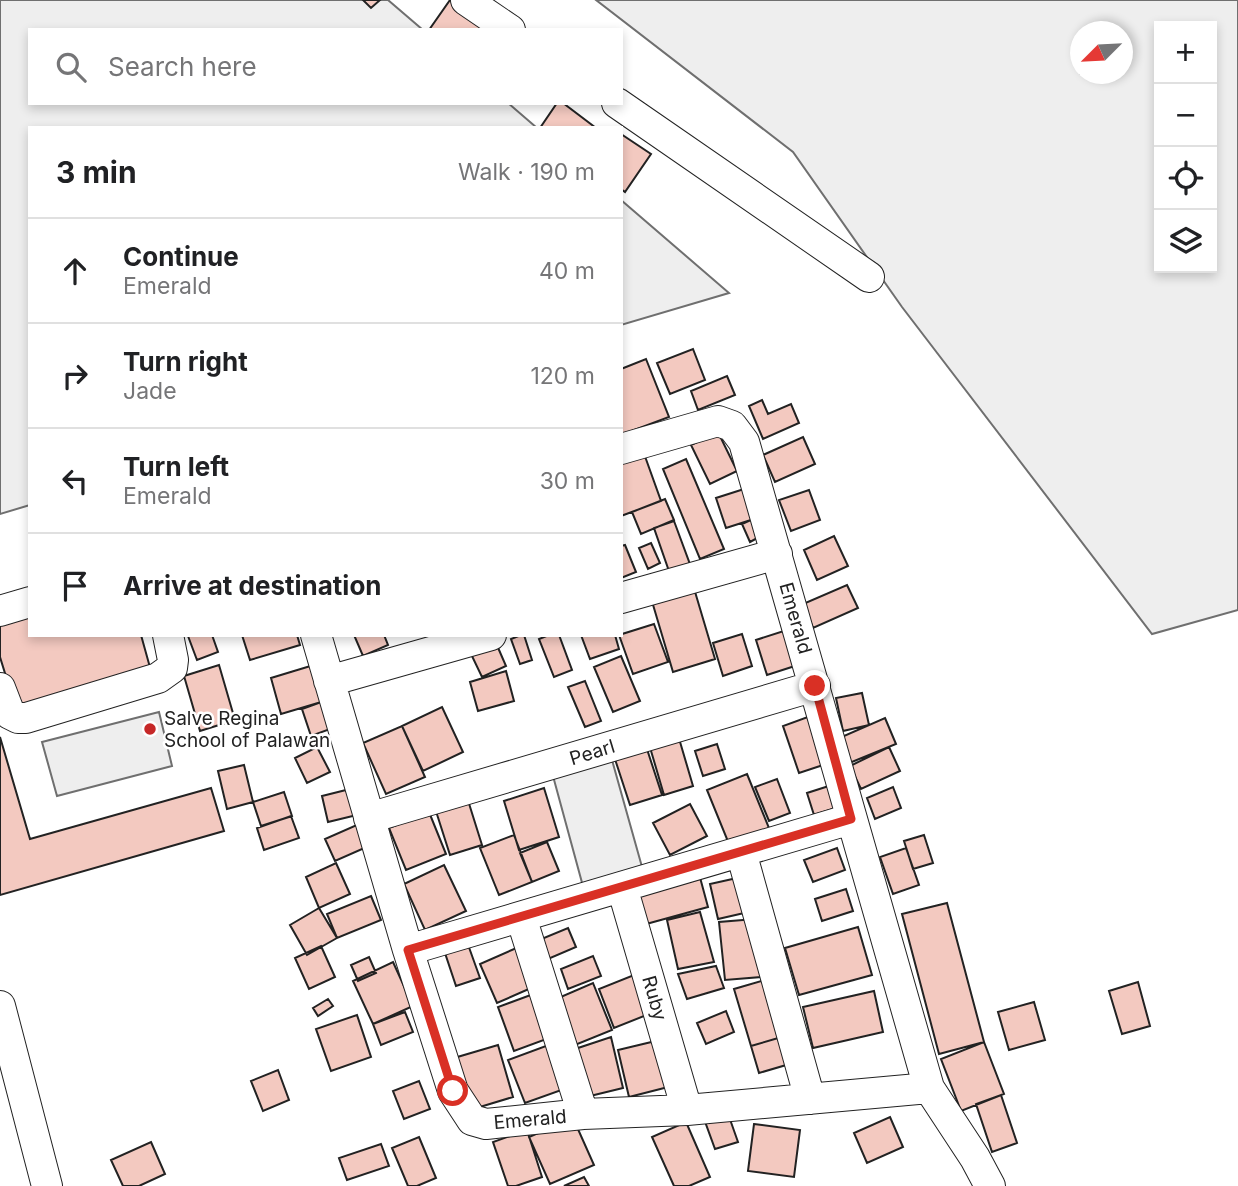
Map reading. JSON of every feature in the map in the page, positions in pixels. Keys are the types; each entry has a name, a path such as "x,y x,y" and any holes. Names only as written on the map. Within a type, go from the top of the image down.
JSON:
{"street":[{"path":"466,0 507,28"},
{"path":"620,105 869,277"},
{"name":"Emerald","path":"623,448 718,421 732,426 744,442 929,1088 990,1186"},
{"path":"623,597 777,554"},
{"path":"0,611 28,603"},
{"path":"0,688 10,714 26,718 158,678 172,668 168,637"},
{"name":"Emerald","path":"317,637 408,950 453,1091 472,1120 486,1124 583,1114 687,1110 929,1088"},
{"path":"329,681 484,637"},
{"name":"Pearl","path":"369,818 815,686"},
{"path":"408,950 851,819"},
{"path":"741,852 810,1099"},
{"name":"Ruby","path":"622,887 687,1110"},
{"path":"521,917 583,1114"},
{"path":"0,1006 47,1186"}],"shaded area":[{"path":"0,0 388,0 421,28 28,28 28,105 510,105 535,126 28,126 28,506 0,514"},
{"path":"596,0 1238,0 1238,610 1152,634 902,307 793,152"},
{"path":"623,202 729,293 623,324"},
{"path":"159,712 172,766 57,796 42,742"},
{"path":"612,760 644,874 584,890 553,776"}],"building":[{"path":"363,0 380,0 371,8"},
{"path":"450,0 455,0 493,28 430,28"},
{"path":"556,105 566,105 593,126 541,126"},
{"path":"623,135 651,154 625,192 623,190"},
{"path":"693,349 705,380 670,394 657,363"},
{"path":"646,359 669,417 623,434 623,368"},
{"path":"727,376 735,395 698,410 691,391"},
{"path":"762,400 768,414 791,404 799,423 763,439 749,406"},
{"path":"718,432 737,471 710,484 691,445"},
{"path":"803,437 815,464 775,482 763,455"},
{"path":"642,448 661,501 623,515 623,455"},
{"path":"686,459 724,549 700,559 663,469"},
{"path":"744,489 754,519 726,528 716,498"},
{"path":"809,490 820,520 791,531 779,500"},
{"path":"665,499 674,520 641,534 632,512"},
{"path":"753,519 761,536 750,542 742,524"},
{"path":"674,521 691,567 670,574 654,528"},
{"path":"834,536 848,566 817,580 804,550"},
{"path":"651,543 660,563 648,569 639,548"},
{"path":"623,546 636,572 623,577"},
{"path":"693,585 715,659 673,672 651,598"},
{"path":"847,585 858,608 813,628 803,604"},
{"path":"28,612 28,637 142,637 151,671 17,712 0,657 0,620"},
{"path":"654,624 668,662 633,674 620,637 623,637 623,634"},
{"path":"790,629 801,664 767,675 756,640"},
{"path":"742,634 752,666 723,676 713,643"},
{"path":"188,637 213,637 218,652 197,660"},
{"path":"243,637 298,637 300,645 250,660"},
{"path":"355,637 385,637 388,645 363,656"},
{"path":"525,637 532,660 520,664 511,639"},
{"path":"560,637 572,670 554,677 539,639"},
{"path":"582,637 616,637 619,649 590,659"},
{"path":"496,643 506,666 482,677 471,654"},
{"path":"621,656 640,701 613,712 594,667"},
{"path":"317,664 328,700 281,714 271,678"},
{"path":"219,665 235,720 200,731 184,676"},
{"path":"506,671 514,701 478,711 470,682"},
{"path":"585,681 601,721 585,727 568,687"},
{"path":"862,693 869,725 843,731 836,698"},
{"path":"324,701 333,728 311,736 302,709"},
{"path":"442,707 463,752 423,771 402,726"},
{"path":"816,714 832,762 799,773 783,726"},
{"path":"885,718 896,744 847,764 837,739"},
{"path":"402,726 425,777 386,794 363,743"},
{"path":"678,735 693,786 664,795 649,744"},
{"path":"0,737 30,839 211,788 224,831 0,895"},
{"path":"644,740 662,795 630,805 612,750"},
{"path":"717,744 725,769 703,776 695,751"},
{"path":"317,747 330,772 307,783 295,758"},
{"path":"889,747 900,771 861,789 850,766"},
{"path":"244,765 253,802 227,809 218,771"},
{"path":"747,774 771,833 731,849 707,790"},
{"path":"777,779 790,813 769,821 755,787"},
{"path":"835,784 842,806 814,815 807,793"},
{"path":"893,787 901,808 875,819 867,798"},
{"path":"354,788 361,814 328,822 322,796"},
{"path":"544,788 559,837 519,850 504,801"},
{"path":"284,792 292,816 261,826 253,802"},
{"path":"466,794 482,845 450,855 434,805"},
{"path":"690,804 707,836 670,855 653,823"},
{"path":"429,812 446,854 406,870 389,828"},
{"path":"291,816 299,838 264,850 257,828"},
{"path":"359,824 369,846 335,861 325,839"},
{"path":"514,835 532,882 499,895 480,848"},
{"path":"924,835 933,863 913,869 904,841"},
{"path":"547,842 559,871 532,882 520,853"},
{"path":"837,848 845,870 813,882 804,860"},
{"path":"906,848 919,885 893,894 880,857"},
{"path":"336,863 350,894 319,908 306,877"},
{"path":"444,865 466,911 425,930 404,884"},
{"path":"698,870 708,907 639,926 629,889"},
{"path":"746,876 753,911 718,919 710,884"},
{"path":"846,889 853,911 822,921 815,899"},
{"path":"371,896 381,920 337,938 327,914"},
{"path":"947,903 984,1042 939,1054 902,914"},
{"path":"319,908 337,938 307,955 290,925"},
{"path":"700,912 714,962 678,969 667,920"},
{"path":"755,919 761,977 725,980 719,922"},
{"path":"858,927 872,975 799,995 785,948"},
{"path":"568,928 576,947 548,959 539,940"},
{"path":"466,939 480,978 456,986 443,947"},
{"path":"321,946 335,977 309,989 295,958"},
{"path":"521,946 538,985 497,1003 480,964"},
{"path":"593,956 601,976 568,989 561,969"},
{"path":"369,957 376,973 358,981 351,965"},
{"path":"393,962 413,1006 373,1024 353,981"},
{"path":"716,966 724,988 687,999 678,974"},
{"path":"639,973 654,1012 614,1028 599,989"},
{"path":"768,979 785,1036 751,1046 734,989"},
{"path":"1138,982 1150,1026 1122,1034 1109,991"},
{"path":"593,983 612,1030 575,1045 556,999"},
{"path":"874,991 883,1032 813,1048 803,1007"},
{"path":"536,993 552,1037 514,1051 498,1007"},
{"path":"328,999 333,1006 318,1016 313,1008"},
{"path":"1034,1002 1045,1040 1009,1050 998,1012"},
{"path":"726,1011 734,1032 706,1044 697,1023"},
{"path":"405,1012 413,1032 381,1045 373,1024"},
{"path":"357,1015 371,1057 331,1071 316,1029"},
{"path":"785,1036 793,1063 759,1073 751,1046"},
{"path":"611,1037 623,1088 586,1097 575,1049"},
{"path":"664,1039 676,1085 629,1097 618,1050"},
{"path":"984,1042 1004,1094 961,1111 941,1059"},
{"path":"554,1043 570,1087 525,1103 508,1060"},
{"path":"498,1045 513,1097 470,1110 454,1058"},
{"path":"278,1070 289,1100 263,1111 251,1081"},
{"path":"419,1081 430,1109 404,1119 393,1091"},
{"path":"1001,1095 1017,1143 992,1152 976,1104"},
{"path":"726,1108 738,1142 715,1149 703,1116"},
{"path":"890,1117 903,1147 867,1163 854,1133"},
{"path":"573,1118 594,1165 550,1184 529,1137"},
{"path":"686,1122 710,1177 689,1186 674,1186 652,1137"},
{"path":"754,1124 800,1130 794,1177 748,1171"},
{"path":"527,1130 542,1177 508,1186 493,1142"},
{"path":"419,1137 436,1178 417,1186 408,1186 392,1148"},
{"path":"151,1142 165,1174 139,1186 123,1186 111,1160"},
{"path":"381,1144 389,1166 347,1180 339,1158"},
{"path":"584,1177 589,1186 564,1186"}],"place":[{"name":"Salve Regina School of Palawan","path":"150,729"}],"route":[{"path":"453,1091 408,950 851,819 815,686"}]}
